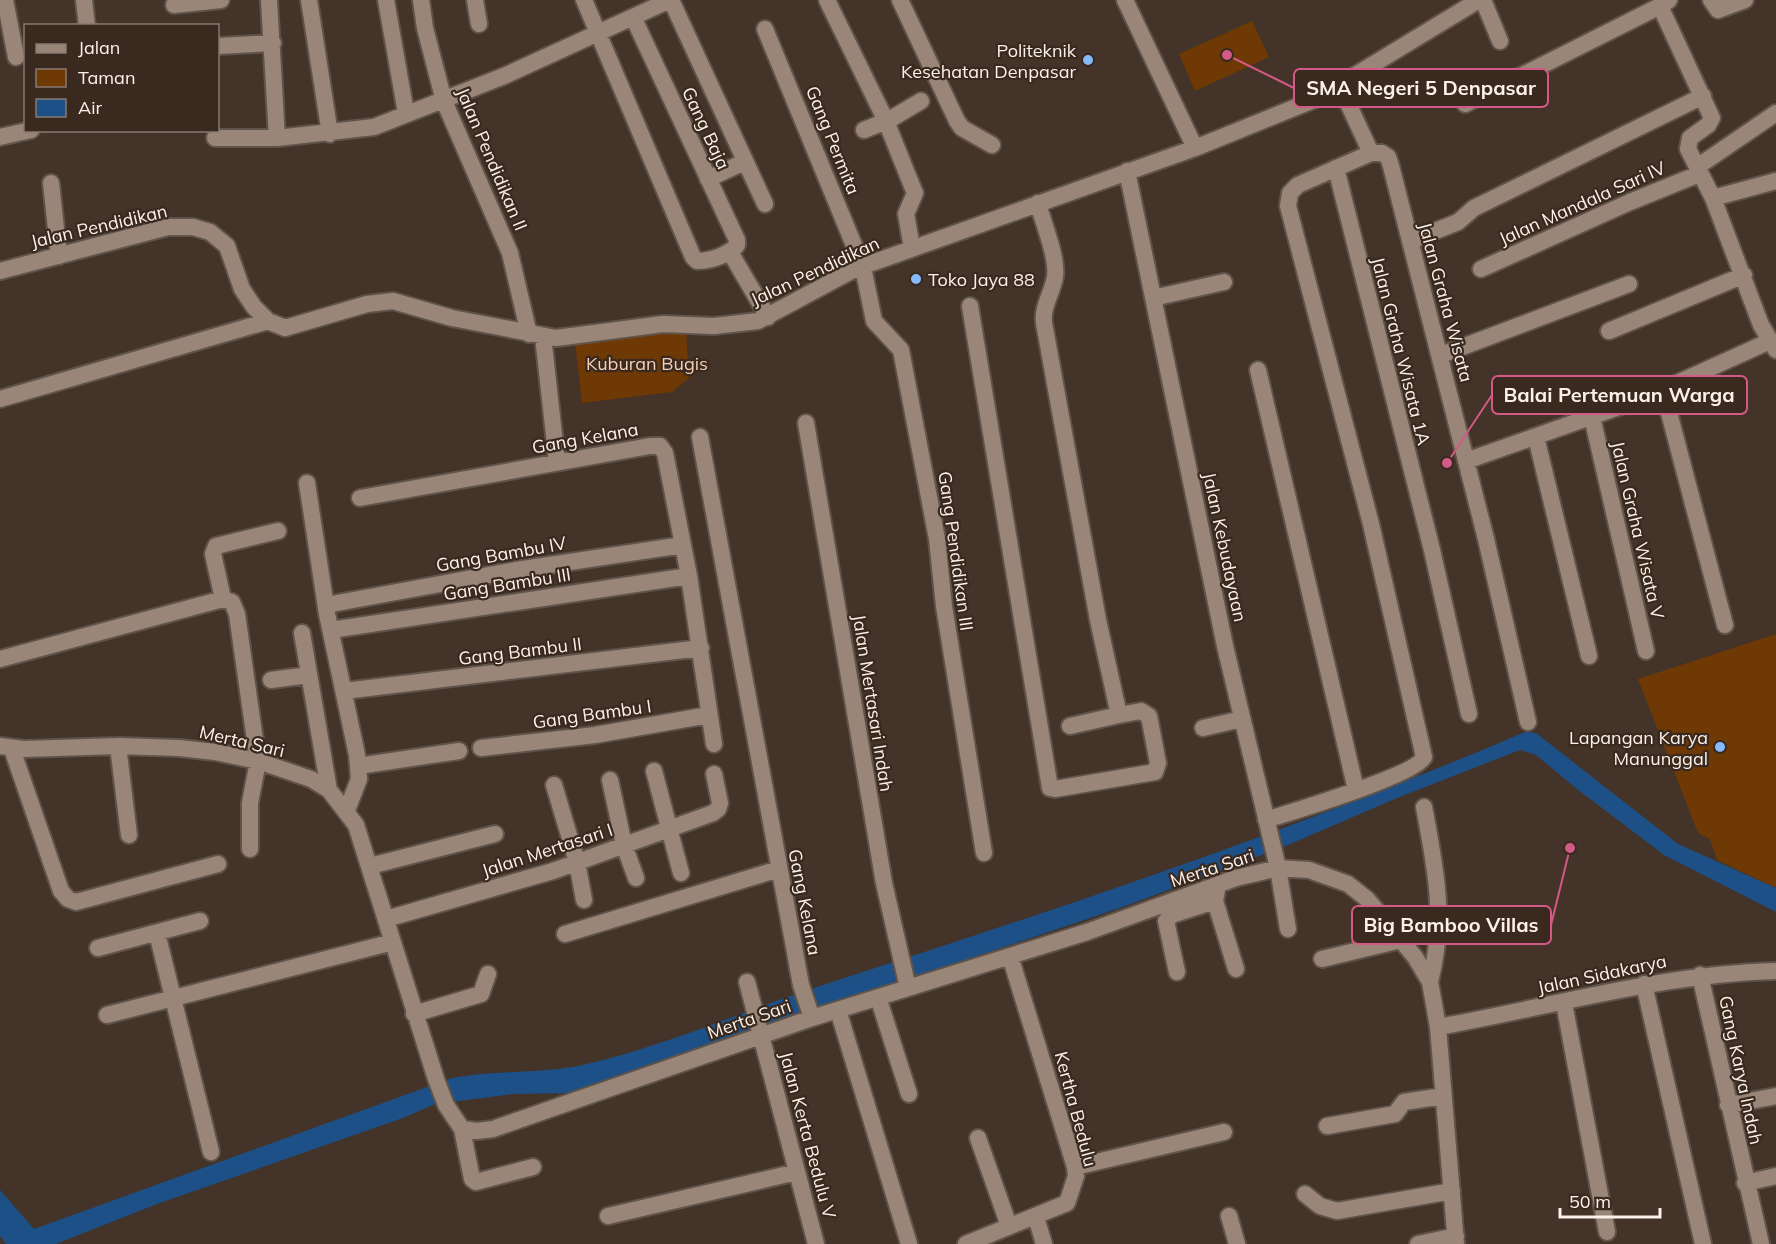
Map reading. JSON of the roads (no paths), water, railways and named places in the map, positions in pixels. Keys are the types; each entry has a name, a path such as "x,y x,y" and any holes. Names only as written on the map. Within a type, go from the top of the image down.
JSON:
{"street":[{"path":"5,0 16,57"},
{"path":"84,0 87,24"},
{"path":"174,5 221,0"},
{"path":"269,0 277,138"},
{"path":"309,0 330,134"},
{"path":"386,0 406,113"},
{"name":"Jalan Pendidikan II","path":"421,0 425,28 444,101 510,253 536,335 557,462"},
{"path":"476,0 479,24"},
{"path":"584,0 693,257 697,261 704,261 730,252"},
{"path":"215,138 277,138 330,134 374,127 406,113 444,101 598,35 670,0 765,204"},
{"path":"827,0 886,121 915,193 906,214 912,248"},
{"path":"900,0 957,121 962,128 992,145"},
{"path":"1125,0 1195,148"},
{"path":"1481,0 1500,41"},
{"name":"Jalan Pendidikan","path":"0,271 168,227 193,227 210,232 227,246 243,289 254,307 268,321 285,328 367,304 393,301 452,318 536,335 580,336 663,324 723,325 758,321 863,267 1195,148 1316,99 1481,0"},
{"path":"1717,5 1745,0"},
{"path":"1465,104 1665,3 1710,113 1711,122 1690,138 1687,144 1713,198 1761,325 1773,345 1592,417 1466,461"},
{"name":"Gang Baja","path":"634,19 736,240 736,245 730,252 768,316"},
{"name":"Gang Permita","path":"765,29 863,267"},
{"path":"219,46 273,43"},
{"name":"Jalan Graha Wisata","path":"1340,86 1371,153 1382,153 1388,157 1441,355 1528,722"},
{"path":"1410,241 1458,222 1474,208 1702,96"},
{"path":"864,130 886,121 921,101"},
{"name":"Jalan Mandala Sari IV","path":"1482,269 1698,170 1776,113"},
{"path":"0,137 24,132"},
{"path":"1266,824 1417,766 1423,761 1425,750 1371,524 1288,206 1290,193 1298,185 1371,153"},
{"path":"708,179 744,162"},
{"name":"Jalan Graha Wisata 1A","path":"1336,168 1455,647 1469,714"},
{"name":"Jalan Kebudayaan","path":"1127,171 1242,719 1276,862 1288,929"},
{"path":"1713,198 1776,181"},
{"path":"51,183 58,256"},
{"path":"1038,203 1055,268 1052,287 1043,309 1044,323 1098,620 1119,715"},
{"name":"Gang Pendidikan III","path":"863,267 874,321 902,350 937,539 944,606 984,853"},
{"path":"1609,331 1744,275"},
{"path":"1153,298 1224,282"},
{"path":"1441,355 1629,284"},
{"path":"970,306 1050,788 1155,772 1158,763 1149,716 1141,711 1070,726"},
{"path":"0,399 268,321"},
{"path":"1258,370 1356,790"},
{"path":"1663,390 1725,625"},
{"name":"Jalan Graha Wisata V","path":"1592,417 1646,651"},
{"name":"Jalan Mertasari Indah","path":"806,423 884,883 907,985"},
{"name":"Gang Kelana","path":"700,437 801,985 811,1016"},
{"path":"1536,437 1589,656"},
{"name":"Gang Kelana","path":"360,498 557,462 660,446 665,453 689,576 714,744"},
{"path":"307,483 326,605 358,766 359,779 347,810"},
{"path":"223,599 213,554 216,546 278,531"},
{"name":"Gang Bambu IV","path":"326,605 516,570 683,545"},
{"name":"Gang Bambu III","path":"331,630 689,576"},
{"path":"0,659 223,599 232,602 237,614 258,761 250,803 250,849"},
{"path":"302,633 329,790"},
{"name":"Gang Bambu II","path":"344,691 701,648"},
{"path":"271,680 309,675"},
{"name":"Gang Bambu I","path":"481,748 595,735 709,715"},
{"path":"1203,728 1242,719"},
{"path":"118,746 129,836"},
{"path":"6,747 53,870 68,899 76,902 218,864"},
{"name":"Merta Sari","path":"6,747 179,748 258,761 310,779 329,790 347,810 356,825 414,1014 446,1105 462,1129 477,1131 493,1129 811,1016 838,1010 907,985 1216,893 1276,862 1309,870 1348,885 1367,899 1401,940 1430,982 1438,1027 1456,1240"},
{"path":"358,766 459,751"},
{"path":"654,771 681,873"},
{"name":"Jalan Mertasari I","path":"386,919 577,862 718,809 720,802 714,774"},
{"path":"610,780 624,845 636,878"},
{"path":"554,785 577,862 584,900"},
{"path":"1424,807 1437,874 1438,895 1439,948 1430,982"},
{"path":"369,866 495,834"},
{"path":"565,934 779,869"},
{"path":"1177,972 1166,921 1172,915 1216,893 1236,969"},
{"path":"98,948 200,921"},
{"path":"157,933 211,1152"},
{"path":"1322,959 1401,940"},
{"path":"107,1015 393,942"},
{"name":"Kertha Bedulu","path":"966,1244 1067,1203 1076,1176 1010,956"},
{"name":"Jalan Sidakarya","path":"1438,1027 1564,1003 1644,984 1700,975 1776,971"},
{"path":"414,1014 481,994 488,974"},
{"name":"Gang Karya Indah","path":"1700,975 1745,1182 1766,1240"},
{"name":"Jalan Kerta Bedulu V","path":"747,982 816,1244"},
{"path":"1644,984 1703,1244"},
{"path":"878,997 909,1094"},
{"path":"1564,1003 1607,1232"},
{"path":"838,1010 909,1244"},
{"path":"1327,1126 1395,1114 1404,1102 1443,1096"},
{"path":"1728,1105 1776,1096"},
{"path":"462,1129 469,1169 472,1179 477,1182 534,1167"},
{"path":"1075,1167 1224,1132"},
{"path":"978,1138 1009,1226"},
{"path":"608,1216 797,1172"},
{"path":"1745,1182 1776,1176"},
{"path":"1305,1194 1320,1206 1337,1211 1452,1191"},
{"path":"1229,1216 1237,1244"},
{"path":"1036,1217 1044,1244"},
{"path":"1418,1244 1456,1240"}],"water":[{"path":"1525,732 1536,733 1678,844 1776,888 1776,912 1664,855 1536,755 1520,750 1397,798 1281,848 1120,908 629,1073 579,1093 514,1094 435,1104 403,1118 157,1204 56,1244 6,1244 0,1236 0,1190 34,1229 452,1078 570,1067 619,1056 804,991 1183,864 1355,801"}],"place":[{"name":"SMA Negeri 5 Denpasar","path":"1227,55"},
{"name":"Politeknik Kesehatan Denpasar","path":"1088,60"},
{"name":"Toko Jaya 88","path":"916,279"},
{"name":"Balai Pertemuan Warga","path":"1447,463"},
{"name":"Lapangan Karya Manunggal","path":"1720,747"},
{"name":"Big Bamboo Villas","path":"1570,848"}],"park label":[{"name":"Kuburan Bugis","path":"647,363"}]}
